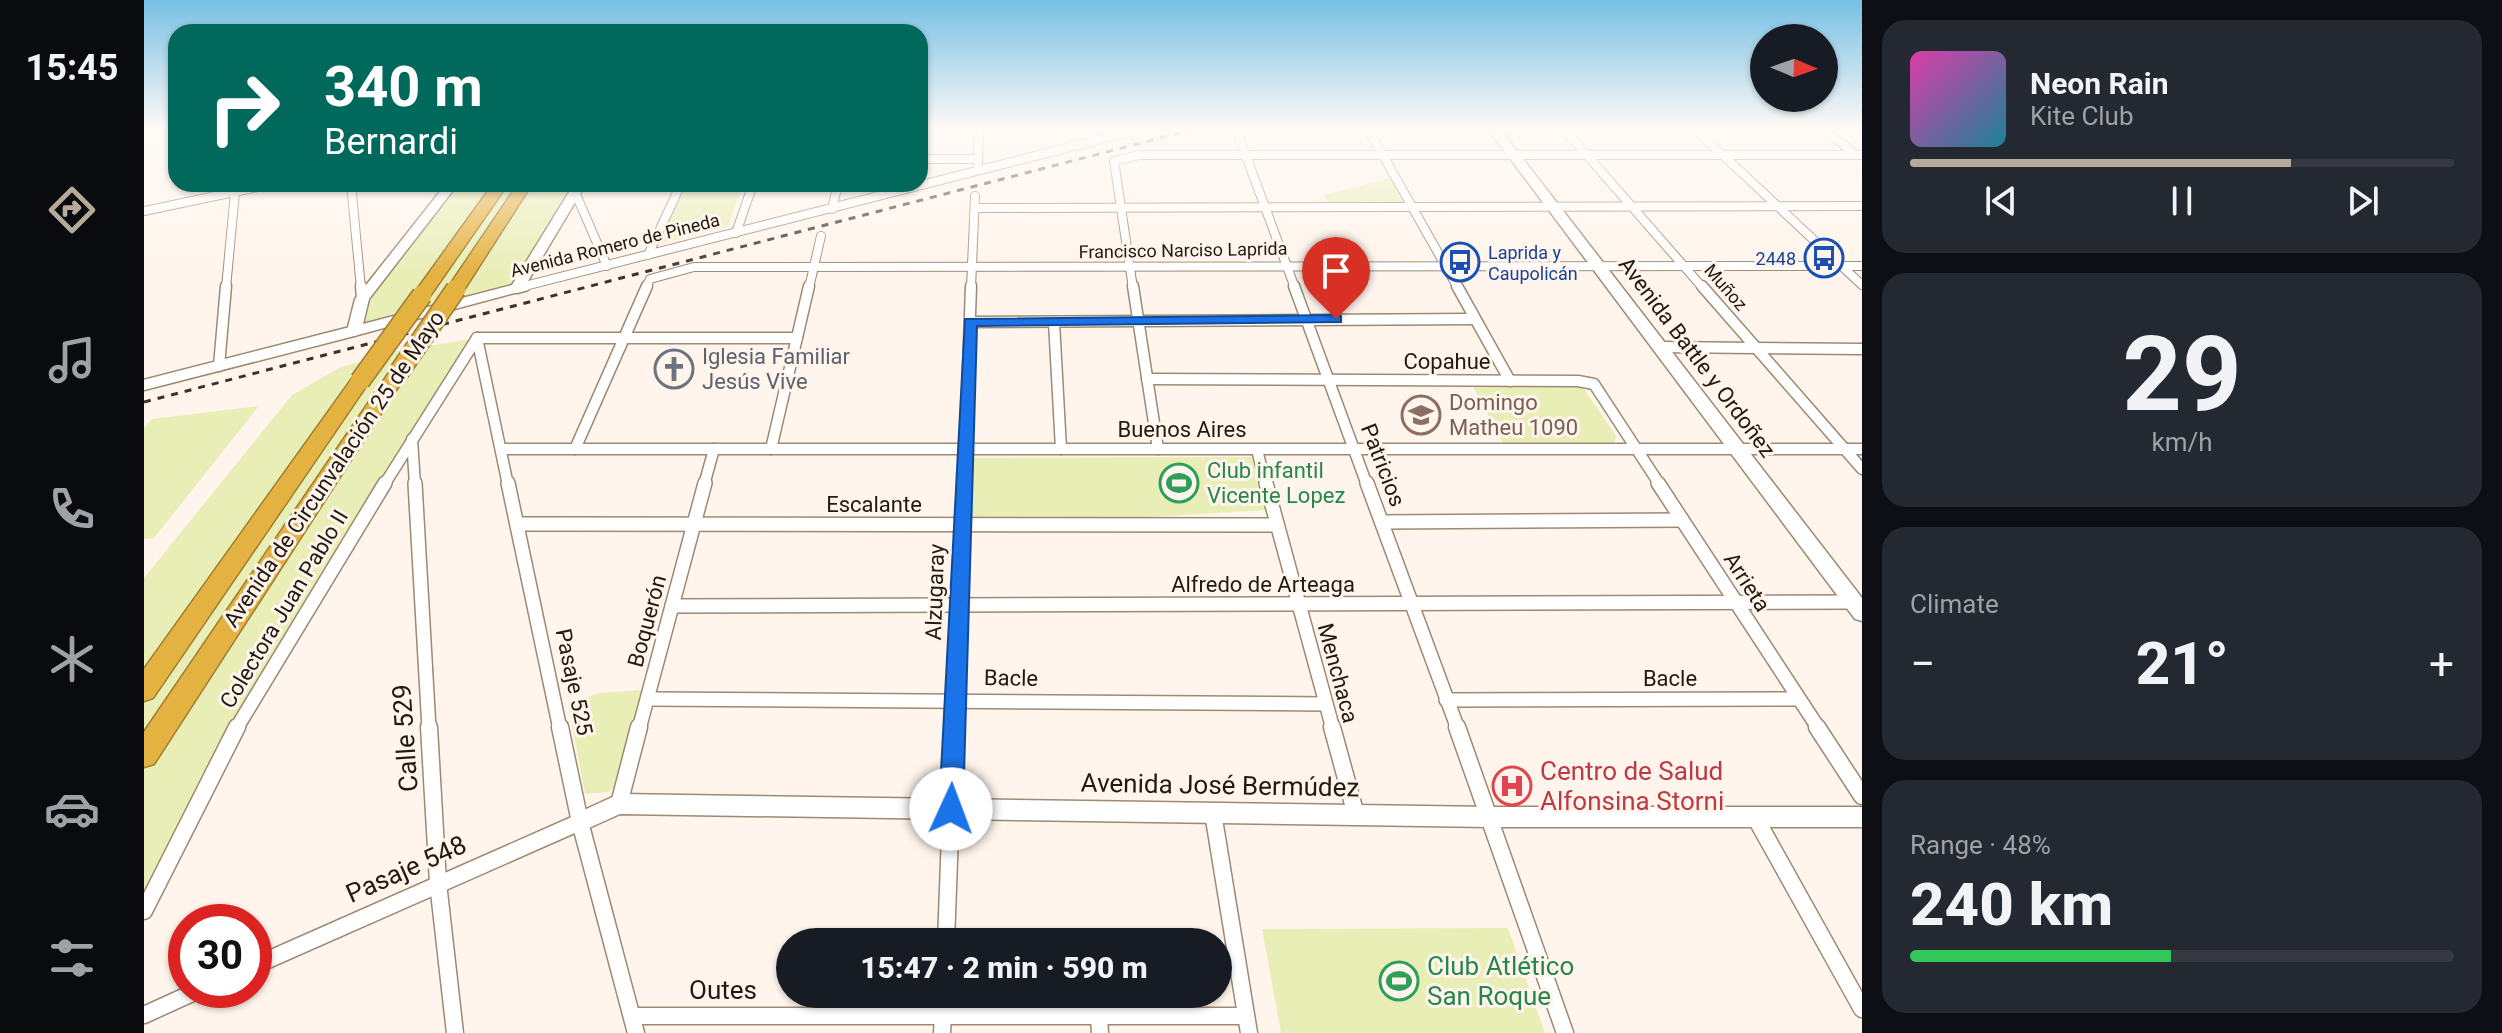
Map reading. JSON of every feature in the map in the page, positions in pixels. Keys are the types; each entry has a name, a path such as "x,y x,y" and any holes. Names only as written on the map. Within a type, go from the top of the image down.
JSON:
{"highway":[{"name":"Avenida de Circunvalación 25 de Mayo","path":"144,690 495,192"},
{"name":"Avenida de Circunvalación 25 de Mayo","path":"144,755 520,192"}],"main road":[{"name":"Avenida Battle y Ordoñez","path":"1530,177 1858,607"},
{"path":"354,331 362,299 446,192"},
{"path":"517,288 576,192"},
{"name":"Avenida Romero de Pineda","path":"354,331 517,288"}],"street":[{"name":"Avenida Romero de Pineda","path":"928,185 957,177"},
{"path":"1116,177 1158,449"},
{"name":"Patricios","path":"1254,177 1308,319 1352,450 1382,522 1490,817 1565,1033"},
{"path":"1394,177 1510,381"},
{"name":"Muñoz","path":"1607,177 1862,469"},
{"path":"1746,177 1862,285"},
{"path":"144,211 235,192 219,366"},
{"path":"352,192 362,299"},
{"path":"579,192 607,266"},
{"path":"648,255 677,192"},
{"path":"736,233 750,192"},
{"path":"832,209 836,192"},
{"name":"Avenida Romero de Pineda","path":"517,288 899,192"},
{"name":"Alzugaray","path":"947,928 975,202 1121,208"},
{"path":"1121,208 1862,206"},
{"path":"771,449 821,236"},
{"name":"Francisco Narciso Laprida","path":"624,338 650,279 694,267 1287,264 1862,266"},
{"path":"970,322 1473,319"},
{"path":"1054,322 1061,449"},
{"name":"Avenida Romero de Pineda","path":"144,385 354,331"},
{"path":"477,338 797,338"},
{"name":"Colectora Juan Pablo II","path":"144,911 182,826 301,614 477,338"},
{"name":"Pasaje 525","path":"477,338 580,822 634,1024"},
{"path":"575,449 624,338"},
{"path":"1660,347 1862,349"},
{"name":"Copahue","path":"1147,379 1578,381 1600,389"},
{"name":"Arrieta","path":"1600,389 1862,796"},
{"name":"Calle 529","path":"412,439 438,883 455,1033"},
{"name":"Buenos Aires","path":"502,449 1862,449"},
{"name":"Boquerón","path":"619,804 714,449"},
{"name":"Menchaca","path":"1257,450 1356,815"},
{"path":"1382,522 1682,520"},
{"name":"Escalante","path":"519,524 1277,525"},
{"name":"Alfredo de Arteaga","path":"672,606 1737,602 1858,607"},
{"name":"Bacle","path":"648,699 1326,704"},
{"name":"Bacle","path":"1446,700 1798,699"},
{"name":"Avenida José Bermúdez","path":"580,822 619,804 1490,817 1862,817"},
{"path":"1213,813 1248,1025"},
{"path":"1755,817 1862,1009"},
{"name":"Pasaje 548","path":"272,958 580,822"},
{"path":"144,1015 168,1004"},
{"name":"Outes","path":"634,1024 1248,1025"}],"green space":[{"path":"1390,178 1402,202 1327,202 1324,195"},
{"path":"446,192 575,192 517,288 354,331 362,299"},
{"path":"682,192 740,192 728,227 659,244"},
{"path":"477,338 301,614 144,911 144,578 292,395 339,368 392,352"},
{"path":"1472,385 1575,385 1585,390 1616,436 1614,443 1503,443"},
{"path":"259,406 154,538 144,539 144,428 152,419"},
{"path":"1252,457 1266,510 1102,520 967,521 970,458"},
{"path":"643,690 618,782 609,792 585,794 568,704 599,693"},
{"name":"Club Atlético San Roque","path":"1508,928 1545,1033 1281,1033 1262,929"}],"railway":[{"path":"144,402 1009,177"}],"place":[{"name":"2448","path":"1824,258"},
{"name":"Laprida y Caupolicán","path":"1460,262"},
{"name":"Iglesia Familiar Jesús Vive","path":"674,369"},
{"name":"Domingo Matheu 1090","path":"1421,415"},
{"name":"Club infantil Vicente Lopez","path":"1179,483"},
{"name":"Centro de Salud Alfonsina Storni","path":"1512,786"},
{"name":"Club Atlético San Roque","path":"1399,981"}],"route":[{"path":"951,809 970,322 1336,319"}]}
